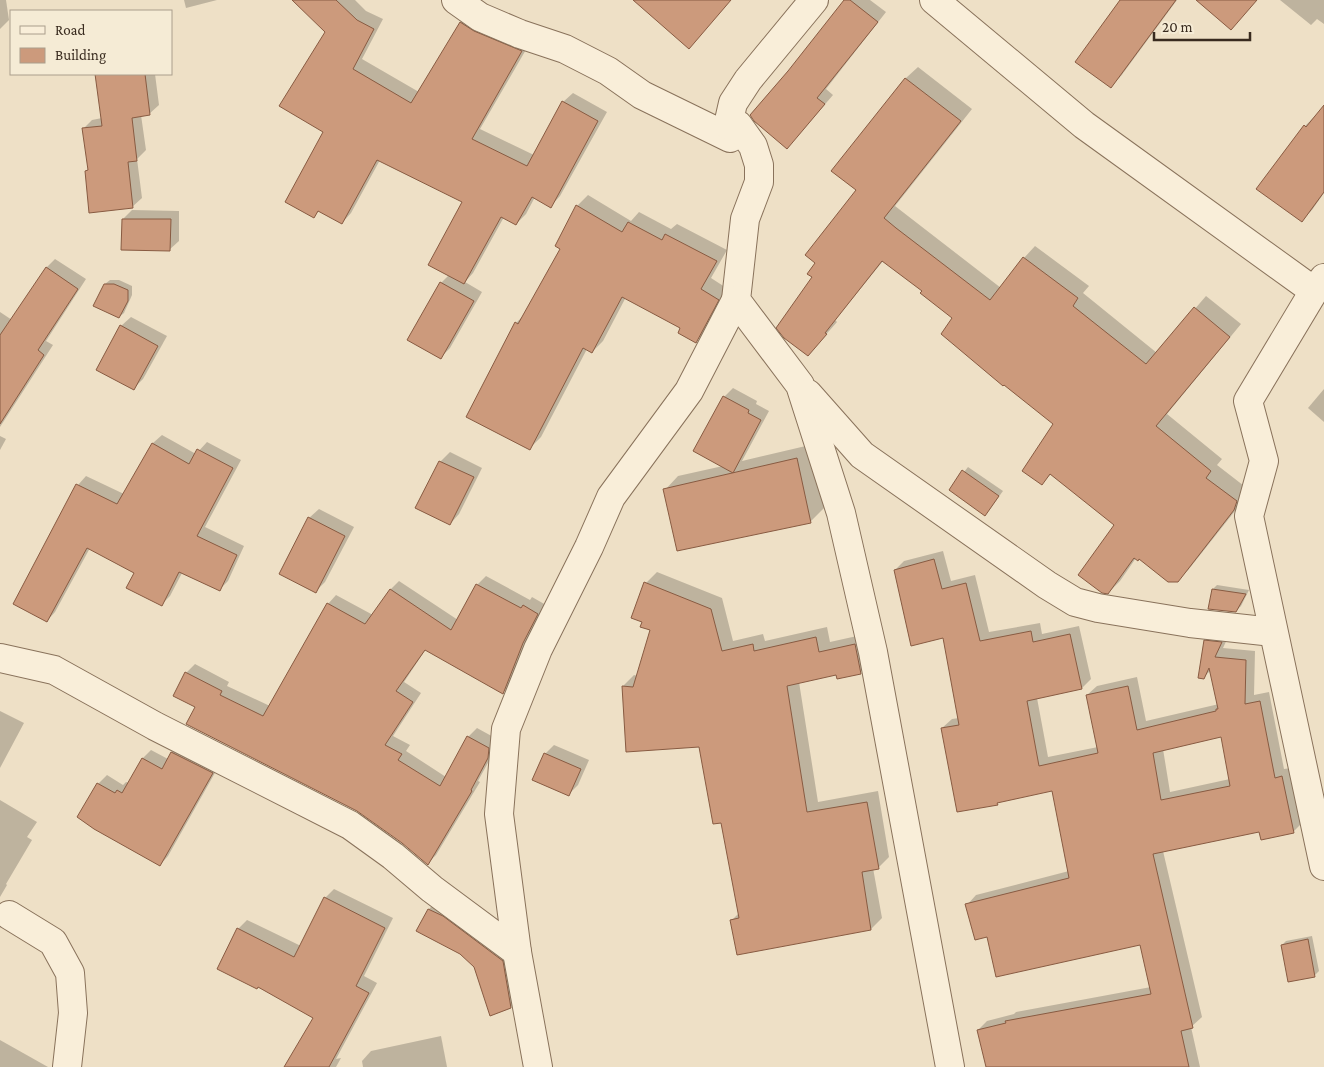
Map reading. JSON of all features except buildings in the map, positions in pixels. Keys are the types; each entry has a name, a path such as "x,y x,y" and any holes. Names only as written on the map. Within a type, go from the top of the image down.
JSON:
{"street":[{"path":"456,0 480,17 520,34 564,48 608,72 642,96 730,138 728,125 733,103 748,80 814,0"},
{"path":"934,0 1084,125 1319,285 1248,401 1264,461 1250,516 1273,632 1316,789 1324,866"},
{"path":"538,1067 517,952 499,814 506,729 538,649 589,547 611,497 689,391 736,300 745,219 758,182 759,165 753,146 738,125 728,125"},
{"path":"736,300 800,386 862,455 1047,585 1075,602 1098,608 1190,623 1273,632"},
{"path":"800,386 841,513 873,652 950,1067"},
{"path":"0,658 54,670 155,726 350,825 394,856 432,888 517,952"},
{"path":"9,915 53,942 70,973 73,1013 67,1067"}]}
